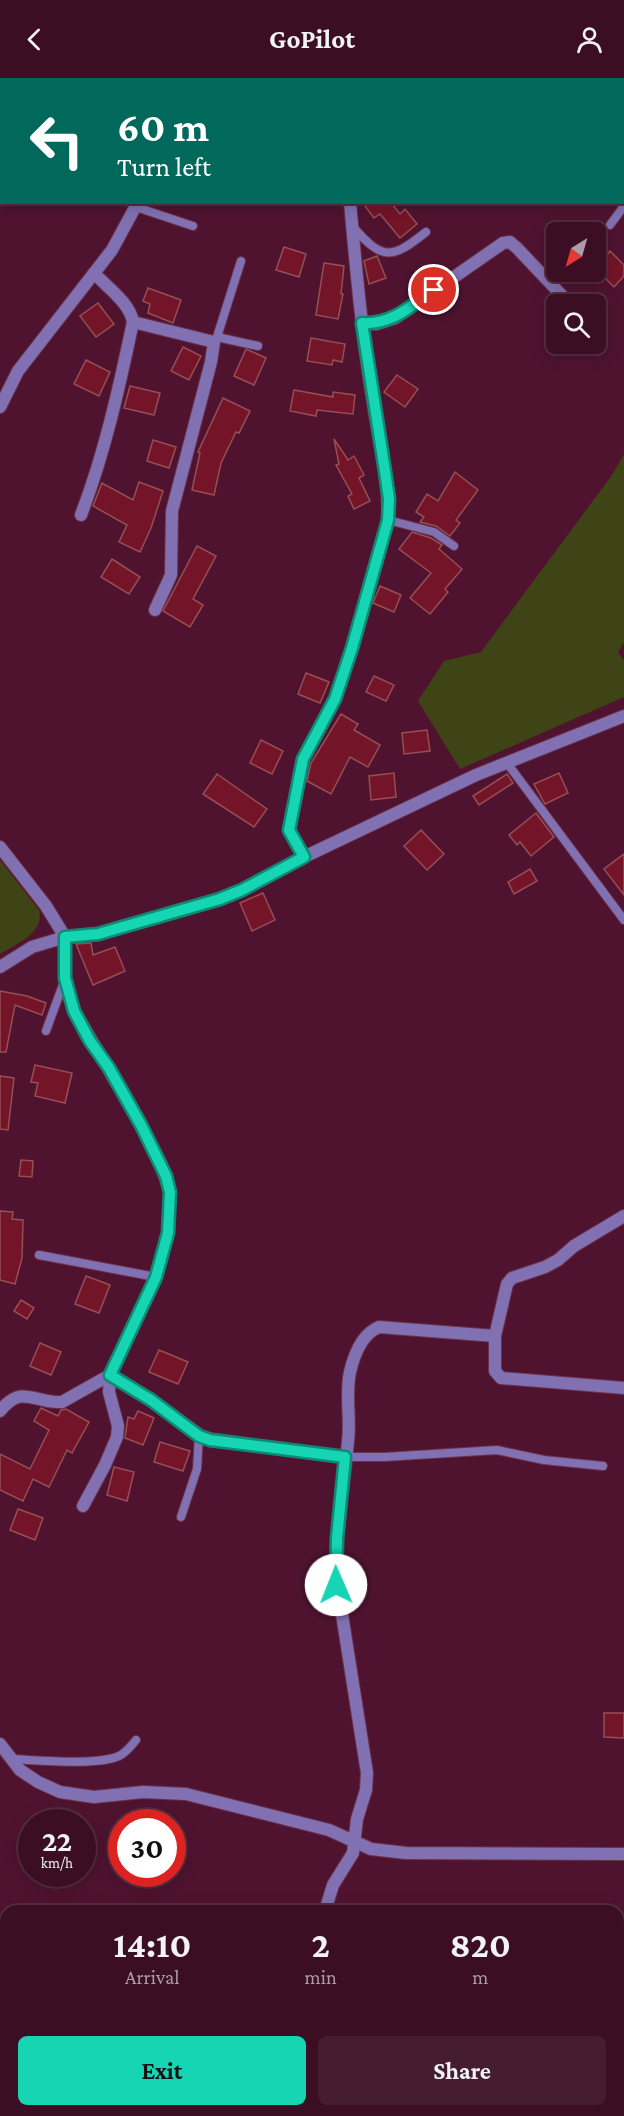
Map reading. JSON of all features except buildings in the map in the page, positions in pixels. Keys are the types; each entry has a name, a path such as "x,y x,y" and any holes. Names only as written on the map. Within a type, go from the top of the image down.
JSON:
{"street":[{"path":"304,857 289,830 303,759 335,699 352,648 388,520 389,499 356,279 350,204"},
{"path":"0,407 27,357 117,243 137,205"},
{"path":"362,323 376,324 395,318 503,243 510,242 517,248 561,294"},
{"path":"81,515 98,470 110,428 133,322 132,314 94,273"},
{"path":"133,322 216,339 171,512 171,575 155,610"},
{"path":"0,967 32,947 65,937 98,934 220,899 417,802 624,716"},
{"path":"0,847 46,906 65,937 65,978 80,1025 109,1068 166,1176 170,1192 168,1233 156,1277 110,1375 109,1392 118,1426 117,1437 83,1506"},
{"path":"624,1216 545,1267 512,1278 507,1284 495,1336 495,1371 498,1378 624,1388"},
{"path":"327,1905 333,1886 353,1853 357,1819 366,1790 367,1773 335,1570 348,1443 350,1371 361,1344 373,1330 388,1327 495,1336"},
{"path":"0,1411 13,1398 22,1396 53,1403 62,1402 110,1375"},
{"path":"110,1375 151,1400 199,1436 217,1441 345,1457"},
{"path":"0,1744 29,1777 60,1792 94,1797 143,1792 186,1794 329,1830 371,1849 406,1853 624,1854"}],"lane":[{"path":"137,205 193,226"},
{"path":"610,225 624,206"},
{"path":"352,226 377,251 387,253 410,244 426,231"},
{"path":"241,261 216,339 258,346"},
{"path":"388,520 434,532 454,546"},
{"path":"507,763 624,920"},
{"path":"46,1031 65,978"},
{"path":"39,1255 156,1277"},
{"path":"181,1517 197,1469 199,1436"},
{"path":"345,1457 497,1450 544,1460 603,1466"},
{"path":"11,1759 101,1760 118,1756 128,1750 136,1740"}],"green space":[{"path":"624,454 624,643 618,652 624,660 624,697 460,769 418,701 444,661 481,652 612,475"},
{"path":"0,860 39,910 40,918 38,925 28,937 0,954"}],"route":[{"path":"336,1585 337,1538 345,1457 210,1440 199,1436 151,1400 110,1375 147,1302 156,1277 168,1233 170,1192 160,1162 141,1125 109,1068 80,1025 74,1011 65,978 65,937 98,934 220,899 304,857 289,830 303,759 335,699 352,648 388,520 389,499 362,323 376,324 395,318 434,290"}]}
